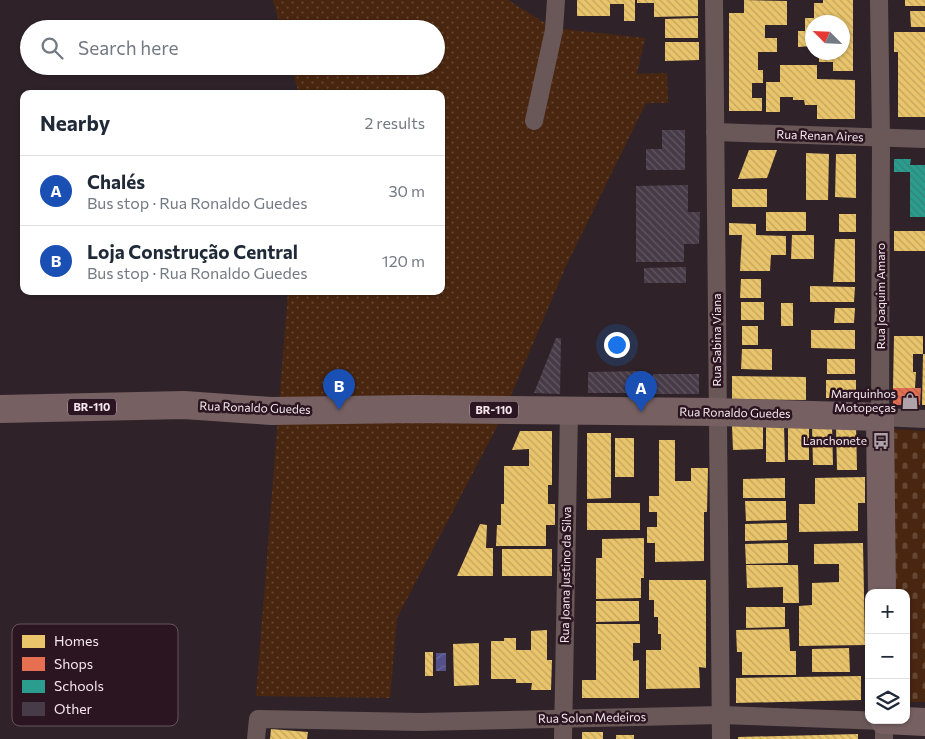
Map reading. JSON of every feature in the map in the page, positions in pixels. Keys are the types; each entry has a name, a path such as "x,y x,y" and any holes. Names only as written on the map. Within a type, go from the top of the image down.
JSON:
{"main road":[{"name":"Rua Ronaldo Guedes","path":"0,409 184,405 271,411 415,409 717,412 880,417"},
{"name":"Rua Joaquim Amaro","path":"880,417 882,589"},
{"name":"Rua Solon Medeiros","path":"884,727 925,722"}],"street":[{"path":"534,121 554,30 556,0"},
{"name":"Rua Sabina Viana","path":"714,0 721,739"},
{"name":"Rua Joaquim Amaro","path":"879,0 881,138 880,417"},
{"name":"Rua Renan Aires","path":"715,132 925,139"},
{"name":"Rua Joana Justino da Silva","path":"563,739 569,411"},
{"name":"Rua Ronaldo Guedes","path":"880,417 925,418"},
{"name":"Rua Solon Medeiros","path":"256,739 258,719 420,731 564,718 721,715 884,727"}],"green space":[{"path":"273,0 508,0 553,28 645,38 637,74 667,73 668,103 646,103 566,266 501,419 397,618 390,698 256,696 288,295 445,295 445,90 298,90 294,75 445,75 445,20 279,20"},
{"path":"893,429 925,431 925,702 910,702 910,589 894,589"}],"water":[{"path":"436,653 446,653 446,671 436,671"}],"building: Homes":[{"path":"577,0 635,0 635,21 624,21 624,4 610,4 610,16 577,16"},
{"path":"637,0 698,0 698,16 654,17 654,3 637,3"},
{"path":"744,0 787,1 787,25 765,25 765,38 777,38 777,52 758,52 758,70 763,70 763,83 752,83 752,98 762,98 762,111 729,111 729,13 744,13"},
{"path":"823,0 853,0 853,71 833,71 833,62 819,62 819,60 850,60 850,15 814,15 814,3 823,3"},
{"path":"905,0 925,0 925,6 905,6"},
{"path":"910,11 925,11 925,27 911,27"},
{"path":"698,18 698,38 665,38 665,19"},
{"path":"798,31 805,31 805,46 798,47"},
{"path":"894,32 925,32 925,117 898,117 898,52 894,52"},
{"path":"665,42 699,42 699,60 665,61"},
{"path":"780,65 817,65 817,79 855,80 855,119 817,119 817,105 805,105 804,100 793,100 793,97 780,97 780,112 766,112 766,82 780,82"},
{"path":"749,150 777,150 767,178 738,179"},
{"path":"806,153 829,154 828,200 806,200"},
{"path":"836,154 856,154 856,198 835,197"},
{"path":"732,189 767,189 767,207 732,207"},
{"path":"766,212 806,212 806,231 766,231"},
{"path":"839,214 856,214 856,232 839,232"},
{"path":"729,223 756,224 756,235 786,236 786,255 771,255 770,271 740,271 742,235 729,235"},
{"path":"894,231 925,231 925,251 894,251"},
{"path":"792,235 814,235 814,259 791,259"},
{"path":"835,239 855,239 855,282 833,282"},
{"path":"741,279 761,279 761,298 740,298"},
{"path":"810,286 855,287 854,302 810,302"},
{"path":"741,302 764,302 764,320 741,320"},
{"path":"781,303 793,303 793,326 781,326"},
{"path":"835,308 855,308 854,323 834,323"},
{"path":"742,326 758,326 758,345 742,345"},
{"path":"811,330 855,330 855,349 811,348"},
{"path":"894,336 923,336 923,354 913,354 913,372 916,372 915,388 893,388"},
{"path":"742,349 772,349 772,370 741,369"},
{"path":"923,354 925,354 925,405 922,405"},
{"path":"827,359 855,359 855,374 827,374"},
{"path":"732,376 806,377 806,400 732,399"},
{"path":"826,380 856,380 856,398 826,398"},
{"path":"763,425 763,449 733,450 732,426"},
{"path":"812,425 832,425 833,465 813,465"},
{"path":"836,425 856,425 857,470 837,470"},
{"path":"766,426 784,426 785,462 766,462"},
{"path":"788,426 809,426 809,460 788,460"},
{"path":"520,431 552,431 552,485 548,485 548,504 555,504 555,525 546,525 546,546 496,546 497,525 501,525 501,504 504,504 504,466 529,466 529,449 512,450"},
{"path":"587,433 611,433 611,498 587,499"},
{"path":"615,438 634,438 634,477 615,477"},
{"path":"659,440 675,440 675,481 691,481 691,468 708,468 707,512 704,512 704,561 655,562 655,543 647,543 647,527 657,527 657,512 649,512 649,496 659,496"},
{"path":"865,477 865,503 858,503 858,531 799,532 799,504 815,504 815,478"},
{"path":"785,478 785,498 743,498 743,479"},
{"path":"745,501 786,501 786,520 746,521"},
{"path":"587,503 640,503 640,530 587,530"},
{"path":"787,523 787,540 745,541 745,524"},
{"path":"480,524 487,525 486,548 493,548 493,576 457,576"},
{"path":"644,538 644,578 641,578 641,598 596,599 596,558 602,558 602,539"},
{"path":"788,543 788,563 746,564 745,544"},
{"path":"863,543 865,645 799,646 799,606 812,605 812,583 839,582 839,564 814,564 814,544"},
{"path":"502,549 552,549 552,576 502,576"},
{"path":"746,565 798,565 799,603 783,603 783,587 747,588"},
{"path":"649,580 706,580 706,668 699,667 700,688 646,689 646,650 661,650 661,634 658,634 658,617 654,617 654,600 649,600"},
{"path":"596,601 639,601 639,621 596,622"},
{"path":"746,607 785,607 785,627 746,628"},
{"path":"596,624 640,624 640,643 633,643 633,661 639,660 639,698 582,698 582,680 596,680"},
{"path":"789,629 790,651 796,651 796,675 742,675 742,652 737,652 736,630"},
{"path":"547,630 547,660 552,660 551,690 531,690 532,683 516,683 516,679 491,679 491,641 504,641 504,638 516,638 516,650 531,650 531,631"},
{"path":"479,643 479,685 454,686 453,644"},
{"path":"849,648 850,672 812,672 812,649"},
{"path":"425,652 433,652 433,676 425,676"},
{"path":"861,676 861,700 736,703 736,678"},
{"path":"271,729 308,732 307,739 270,739"},
{"path":"582,732 603,732 603,739 582,739"},
{"path":"858,734 858,739 738,739 738,737"},
{"path":"616,735 634,735 634,739 616,739"}],"building: Shops":[{"path":"893,388 921,388 920,405 893,405"}],"building: Schools":[{"path":"894,159 911,159 910,165 925,165 925,217 910,217 910,172 894,172"}],"building: Other":[{"path":"662,130 685,130 685,170 646,170 646,149 662,149"},
{"path":"688,185 688,212 700,212 699,244 684,244 684,262 636,262 636,186"},
{"path":"686,267 686,283 644,283 644,268"},
{"path":"556,338 561,338 560,394 534,393"},
{"path":"646,371 646,393 588,393 588,372"},
{"path":"653,374 699,374 699,394 653,394"}],"place":[{"name":"Marquinhos Motopeças","path":"910,401"},
{"name":"Loja Construção Central","path":"339,410"},
{"name":"Chalés","path":"641,412"},
{"name":"Lanchonete","path":"881,441"}]}
